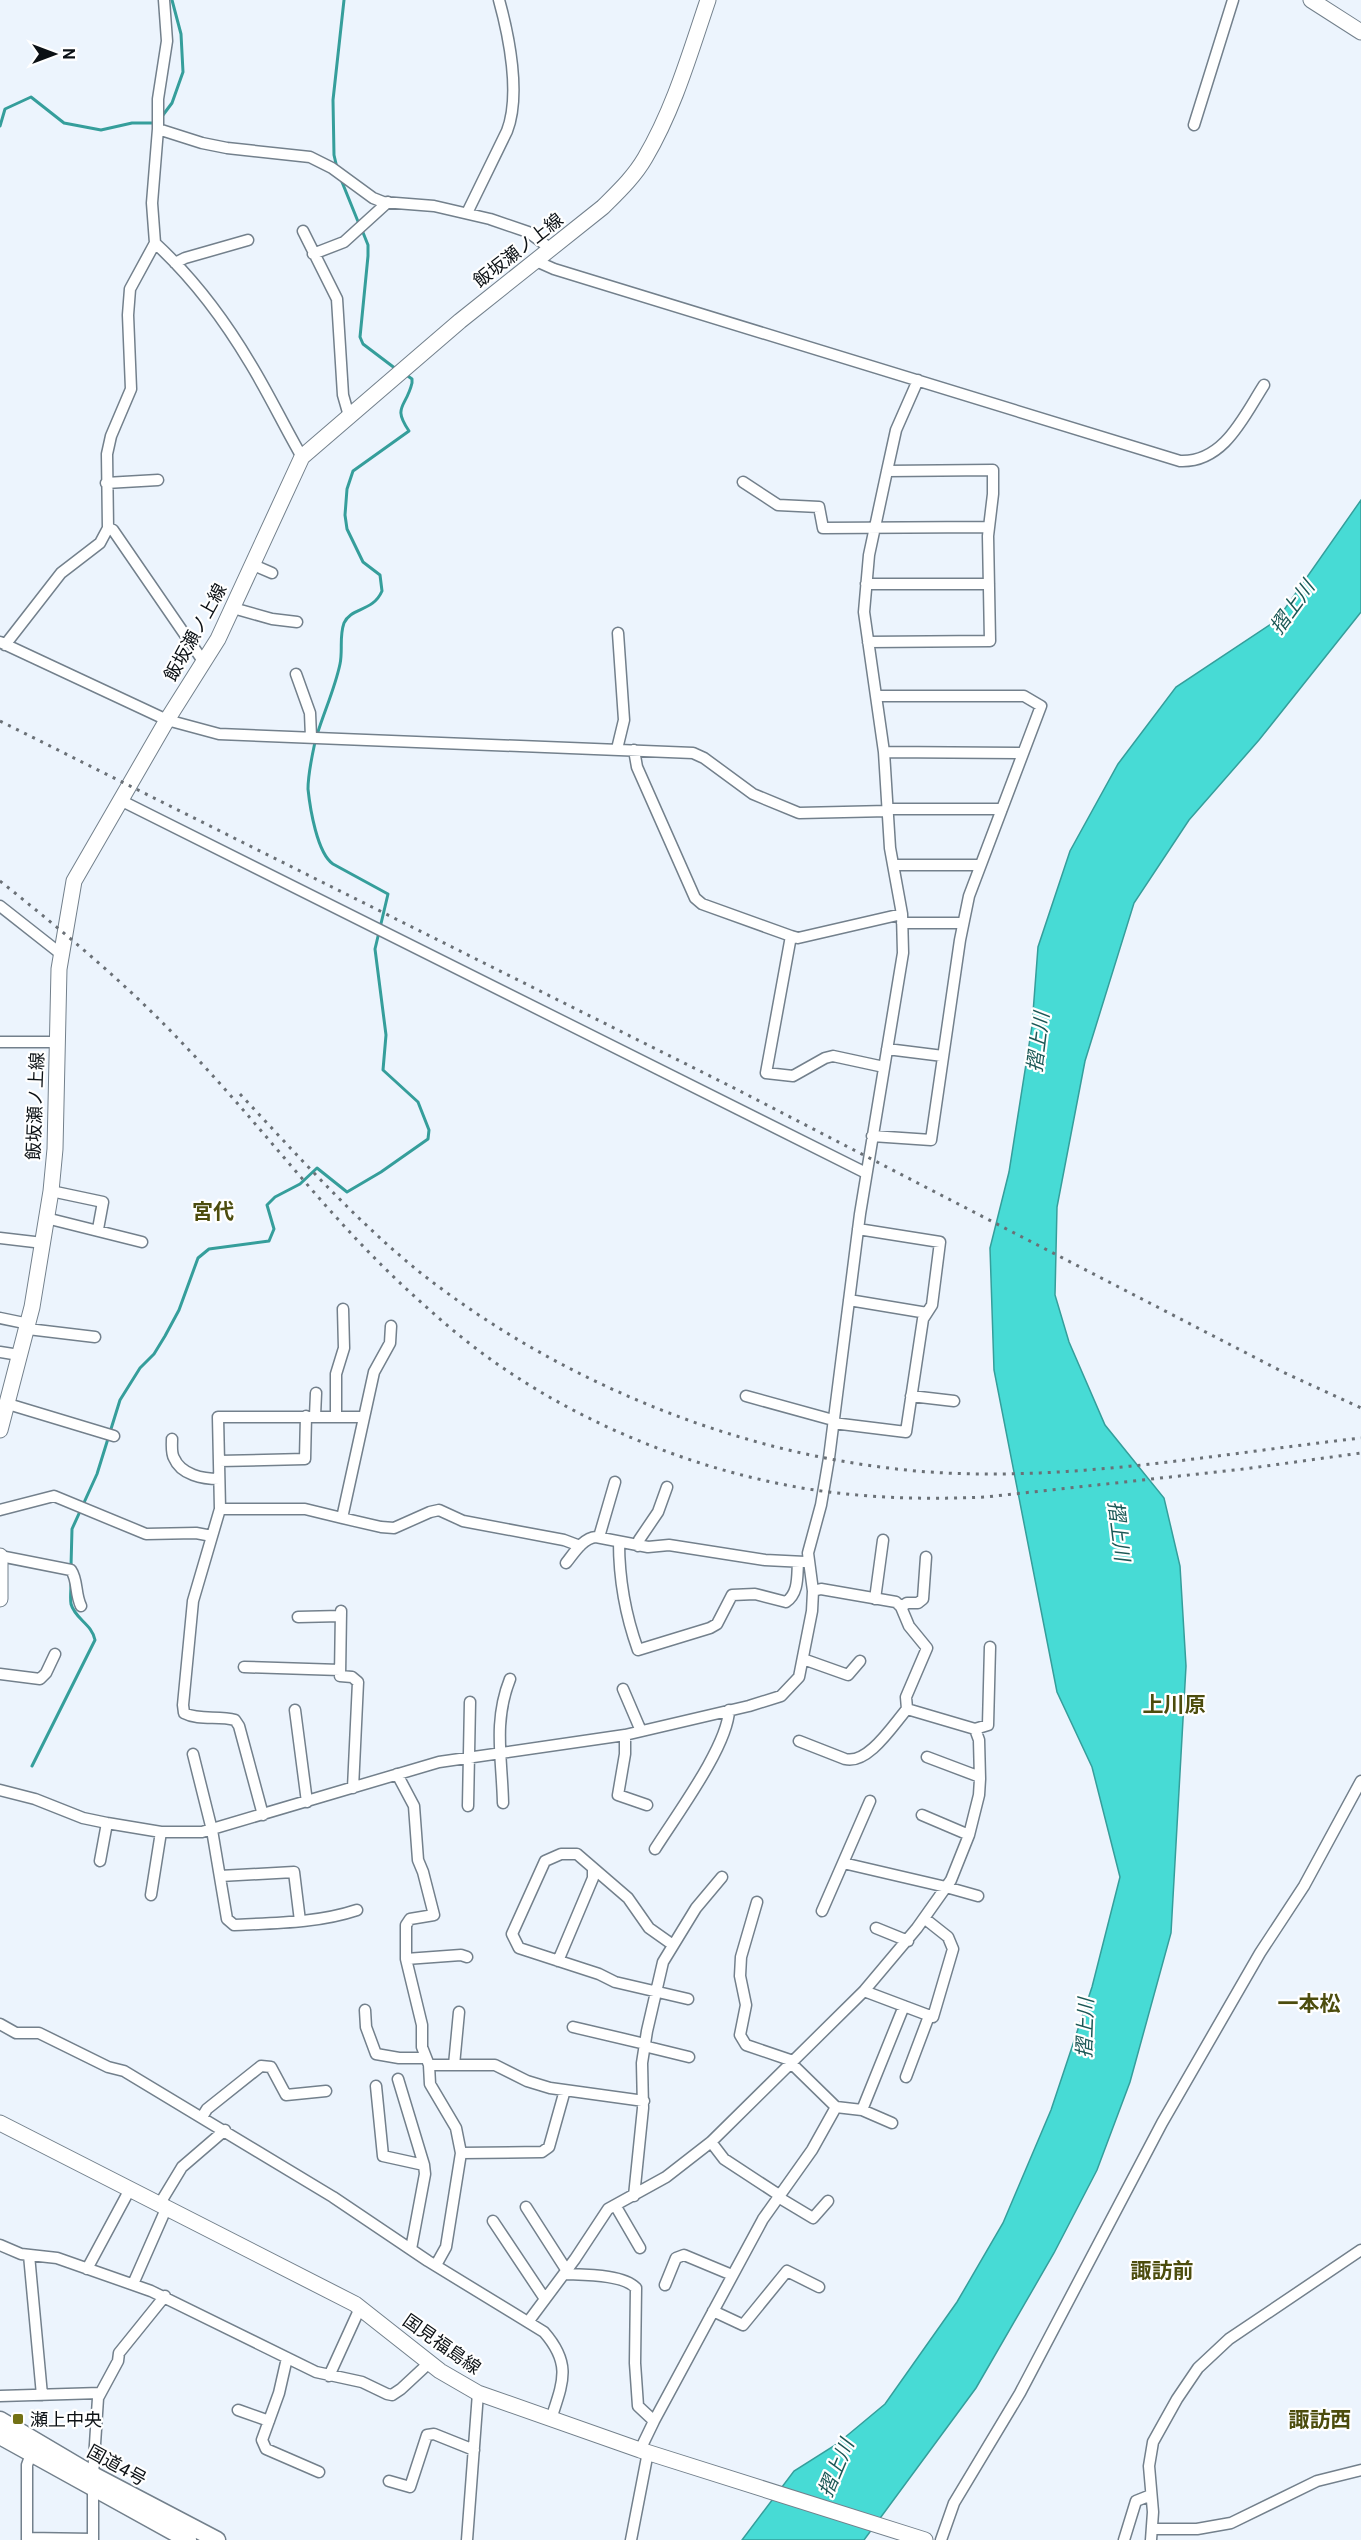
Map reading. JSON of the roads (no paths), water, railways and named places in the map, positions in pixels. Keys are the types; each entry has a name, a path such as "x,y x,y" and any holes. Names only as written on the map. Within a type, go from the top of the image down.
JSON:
{"highway":[{"name":"国道4号","path":"0,2420 93,2482 188,2540"},
{"name":"国道4号","path":"0,2436 31,2454 217,2540"}],"main road":[{"name":"飯坂瀬ノ上線","path":"0,1430 28,1326 51,1191 55,1149 59,969 74,881 233,608 251,564 274,523 302,457 460,321 603,207 624,187 644,160 663,124 708,0"},
{"path":"1311,0 1361,32"},
{"path":"0,1556 0,1599"},
{"name":"国見福島線","path":"0,2122 360,2308 429,2363 478,2393 644,2451 924,2540"}],"street":[{"path":"164,0 167,41 158,99 152,203 156,243 130,289 128,326 131,389 111,436 107,454 108,528 100,543 61,573 3,643 167,720 219,734 693,753 704,758 753,794 799,813 1002,809"},
{"path":"467,213 507,131 511,117 512,63 499,0"},
{"path":"1194,125 1233,0"},
{"path":"158,123 218,146 310,157 332,168 373,198 388,202 434,206 513,225 528,232 551,249"},
{"path":"313,254 344,242 388,202"},
{"path":"303,231 337,299 343,395 349,416"},
{"path":"175,263 248,240"},
{"path":"156,243 219,317 249,361 302,457"},
{"path":"536,261 554,269 1180,461 1191,462 1228,441 1264,385"},
{"path":"619,1542 619,1576 622,1597 638,1650 717,1624 732,1595 755,1594 786,1602 792,1598 821,1505 866,1173 903,953 902,918 893,865 884,752 864,612 868,555 896,430 918,380"},
{"path":"868,642 990,641 989,527 993,470 887,471"},
{"path":"106,483 158,480"},
{"path":"743,482 778,505 819,507 823,528 989,527"},
{"path":"108,528 112,530 204,661"},
{"path":"251,564 272,573"},
{"path":"866,584 989,584"},
{"path":"233,608 272,619 297,622"},
{"path":"617,749 624,720 618,633"},
{"path":"296,674 310,713 311,736"},
{"path":"872,1136 931,1140 969,896 1041,706 1024,696 876,696"},
{"path":"634,750 637,767 695,898 702,904 798,938 902,918 963,923"},
{"path":"884,752 1023,753"},
{"path":"120,800 866,1173"},
{"path":"893,865 980,865"},
{"path":"0,906 61,954"},
{"path":"791,936 766,1073 793,1076 833,1056 884,1067"},
{"path":"0,1042 57,1042"},
{"path":"887,1049 943,1056"},
{"path":"51,1191 103,1202 98,1229"},
{"path":"46,1218 98,1229 142,1242"},
{"path":"746,1396 833,1421 906,1432 923,1319 932,1305 940,1242 858,1229"},
{"path":"0,1238 43,1243"},
{"path":"849,1300 927,1313"},
{"path":"336,1416 336,1374 344,1348 343,1309"},
{"path":"0,1318 28,1326 95,1337"},
{"path":"342,1518 375,1366 390,1343 392,1326"},
{"path":"0,1352 19,1355"},
{"path":"219,1461 305,1459 310,1416 316,1393"},
{"path":"911,1396 954,1401"},
{"path":"8,1404 114,1436"},
{"path":"263,1815 239,1726 235,1720 225,1717 191,1717 184,1713 183,1705 193,1601 220,1509 218,1417 363,1417"},
{"path":"172,1439 173,1457 182,1467 194,1476 219,1479"},
{"path":"598,1537 615,1482"},
{"path":"638,1546 639,1540 658,1512 667,1487"},
{"path":"0,1510 54,1496 83,1506 146,1534 196,1533 212,1536"},
{"path":"220,1509 305,1509 381,1527 394,1527 429,1512 440,1510 464,1521 564,1540 580,1546"},
{"path":"566,1563 591,1537 638,1546 680,1546 765,1560 803,1562"},
{"path":"875,1599 883,1540"},
{"path":"0,1556 71,1570 74,1574 76,1597 81,1606"},
{"path":"901,1607 907,1603 918,1603 923,1599 927,1557"},
{"path":"0,1790 35,1799 83,1818 107,1823 161,1832 185,1833 212,1830 439,1762 625,1735 781,1696 799,1677 803,1659 813,1591 803,1562"},
{"path":"799,1742 845,1759 859,1759 871,1750 907,1709 906,1697 927,1648 909,1626 901,1607 896,1602 821,1590 813,1591"},
{"path":"298,1617 341,1614 340,1676 352,1677 358,1682 353,1788"},
{"path":"907,1709 975,1729 988,1725 987,1672 991,1666 990,1647"},
{"path":"0,1674 40,1679 46,1673 55,1654"},
{"path":"803,1659 848,1675 860,1661"},
{"path":"244,1667 340,1670"},
{"path":"503,1803 499,1753 502,1700 510,1679"},
{"path":"622,1689 641,1731"},
{"path":"468,1806 470,1702"},
{"path":"295,1710 307,1802"},
{"path":"655,1849 716,1751 729,1719 729,1710"},
{"path":"528,2322 566,2272 608,2209 666,2177 711,2142 864,1991 908,1941 946,1887 958,1864 969,1834 979,1795 979,1740 975,1729"},
{"path":"625,1735 625,1754 618,1795 647,1805"},
{"path":"193,1754 212,1830 227,1919 234,1925 300,1921 332,1917 357,1910"},
{"path":"927,1757 980,1777"},
{"path":"397,1774 414,1806 418,1860 434,1915 410,1919 406,1925 406,1959 422,2025 422,2047 428,2062 430,2084 456,2128 461,2153 446,2247 436,2265"},
{"path":"941,2540 954,2503 1020,2393 1162,2123 1260,1953 1304,1886 1361,1781"},
{"path":"822,1911 870,1801"},
{"path":"922,1815 969,1834"},
{"path":"100,1861 107,1823"},
{"path":"152,1895 161,1832"},
{"path":"673,1945 650,1928 628,1898 577,1854 561,1854 545,1862 512,1934 519,1948 599,1974 615,1982 688,1999"},
{"path":"843,1863 978,1896"},
{"path":"558,1961 593,1878 593,1870"},
{"path":"220,1876 294,1872 300,1921"},
{"path":"634,2196 644,2101 642,2063 663,1962 696,1908 722,1877"},
{"path":"757,1902 741,1957 740,1976 746,2005 740,2035 746,2045 792,2062 836,2107 862,2110 892,2123"},
{"path":"864,1991 933,2018 953,1949 948,1937 924,1918"},
{"path":"876,1928 908,1941"},
{"path":"406,1959 461,1955 467,1958"},
{"path":"862,2110 903,2006"},
{"path":"365,2010 366,2028 376,2054 454,2066 495,2065 527,2081 565,2090 644,2101"},
{"path":"454,2066 459,2012"},
{"path":"906,2077 929,2016"},
{"path":"0,2024 15,2033 39,2033 108,2067 124,2071 333,2197 544,2332 561,2357 564,2376 550,2419"},
{"path":"573,2027 690,2057"},
{"path":"202,2117 207,2109 261,2066 271,2067 286,2095 326,2091"},
{"path":"398,2079 425,2174 411,2249"},
{"path":"376,2086 383,2156 424,2165"},
{"path":"461,2153 542,2152 549,2147 565,2090"},
{"path":"631,2540 644,2451 654,2421 763,2219 812,2150 836,2107"},
{"path":"133,2284 163,2207 182,2167 225,2130"},
{"path":"711,2142 724,2159 813,2218 828,2201"},
{"path":"87,2269 130,2189"},
{"path":"615,2205 640,2248"},
{"path":"526,2207 566,2272"},
{"path":"493,2221 545,2299"},
{"path":"0,2245 29,2255 57,2258 165,2296 316,2372 362,2382 392,2395 429,2363"},
{"path":"1361,2250 1228,2339 1198,2368 1177,2399 1153,2442 1149,2466 1152,2534 1232,2523 1317,2481 1361,2470"},
{"path":"29,2255 42,2395"},
{"path":"665,2285 676,2258 684,2255 732,2275"},
{"path":"713,2311 743,2325 787,2271 819,2287"},
{"path":"566,2272 610,2277 634,2285 636,2288 635,2340 638,2406 654,2421"},
{"path":"31,2454 27,2465 27,2539 93,2540 93,2482 98,2398 119,2353 165,2296"},
{"path":"329,2376 360,2308"},
{"path":"287,2358 282,2385 262,2440 266,2449 319,2472"},
{"path":"467,2540 478,2393"},
{"path":"0,2397 100,2394"},
{"path":"238,2410 269,2421"},
{"path":"389,2481 410,2487 427,2435 434,2434 474,2450"},
{"path":"1124,2540 1136,2500 1152,2495"}],"water":[{"name":"摺上川","path":"1361,500 1361,612 1259,740 1189,820 1134,903 1085,1061 1057,1207 1055,1295 1069,1342 1105,1425 1164,1498 1180,1566 1186,1666 1171,1933 1130,2082 1097,2170 1054,2253 976,2388 864,2540 742,2540 794,2471 837,2444 885,2404 957,2302 1003,2223 1051,2110 1092,1987 1120,1877 1092,1767 1057,1692 994,1370 990,1248 1009,1172 1032,1026 1038,947 1070,851 1118,764 1176,687 1277,620"}],"waterway":[{"path":"160,119 172,103 183,72 181,34 172,0"},
{"path":"337,168 334,155 333,100 344,0"},
{"path":"0,126 5,109 31,97 64,123 101,130 132,123 154,123"},
{"path":"340,177 359,224"},
{"path":"362,230 368,245 368,256 360,337 363,344 396,369"},
{"path":"317,735 338,673 344,623 352,614 373,603 382,591 380,575 363,562 347,529 345,515 347,489 353,471 409,431 401,416 402,407 412,383 412,379 405,374"},
{"path":"71,1566 72,1529 97,1474 120,1400 140,1368 154,1354 165,1336 179,1310 198,1258 209,1249 269,1241 274,1229 267,1205 275,1197 300,1184 317,1168 347,1192 381,1172 428,1139 429,1130 418,1102 383,1070 386,1035 375,949 388,894 333,864 323,850 315,830 308,789 315,742"},
{"path":"32,1766 95,1640 91,1630 73,1609 71,1584"}],"railway":[{"path":"0,721 736,1089 1283,1372 1361,1408"},
{"path":"0,881 96,961 164,1024 352,1235 434,1314 481,1353 538,1390 571,1409 640,1441 713,1467 786,1485 835,1493 910,1498 986,1497 1244,1469 1361,1453"},
{"path":"240,1094 374,1232 422,1274 483,1318 547,1357 616,1391 686,1419 759,1442 833,1459 907,1470 982,1474 1125,1467 1361,1438"}],"place":[{"name":"瀬上中央","path":"18,2419"}],"district":[{"name":"宮代","path":"213,1212"},
{"name":"上川原","path":"1174,1705"},
{"name":"一本松","path":"1309,2004"},
{"name":"諏訪前","path":"1162,2271"},
{"name":"諏訪西","path":"1320,2420"}]}
